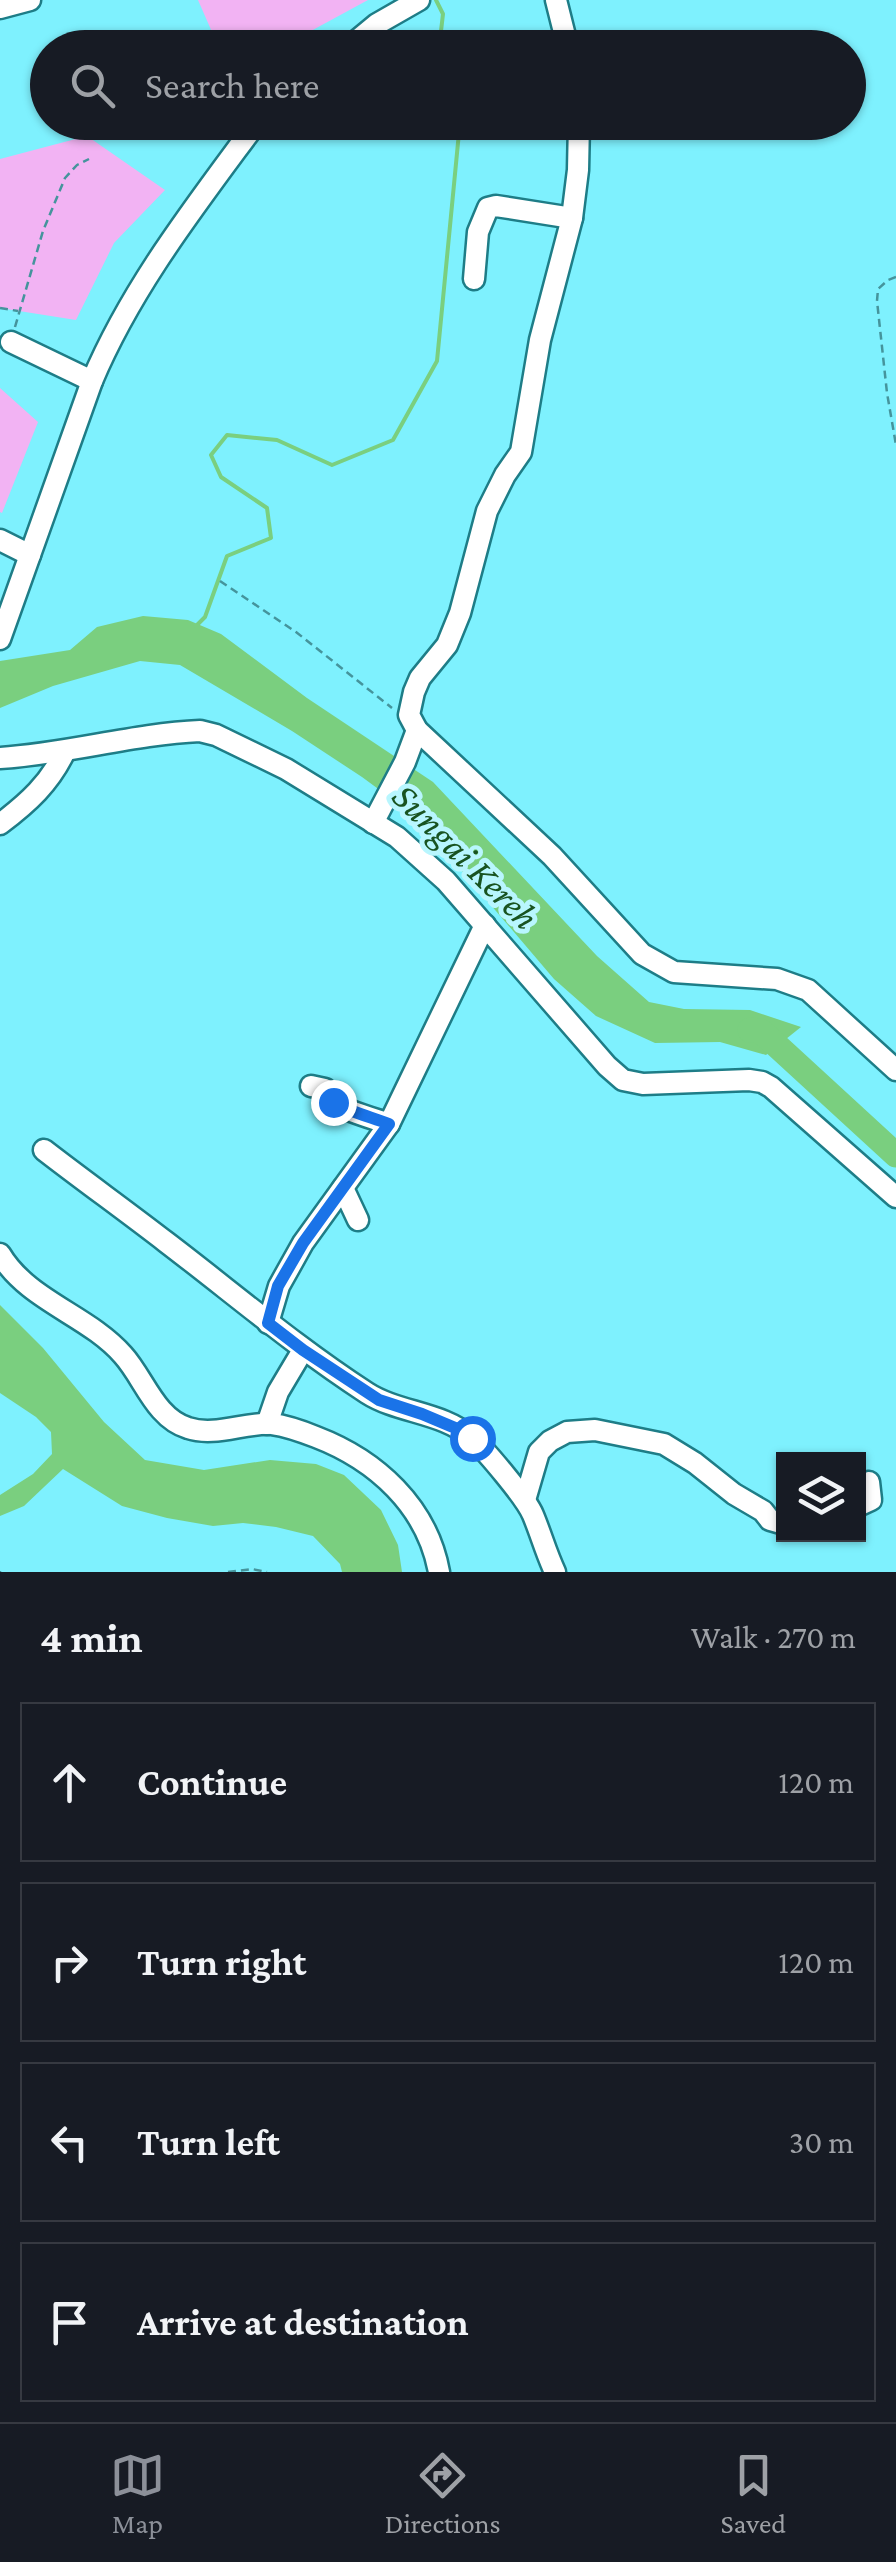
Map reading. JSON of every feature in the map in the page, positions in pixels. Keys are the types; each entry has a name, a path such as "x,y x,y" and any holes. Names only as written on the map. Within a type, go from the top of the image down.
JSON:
{"street":[{"path":"0,8 30,0"},
{"path":"370,30 418,0"},
{"path":"556,0 564,30"},
{"path":"3,631 108,344 168,242 244,140"},
{"path":"376,818 405,762 414,692 420,678 447,646 460,613 487,511 521,452 540,340 572,218 579,140"},
{"path":"474,279 478,232 488,208 572,218"},
{"path":"11,342 92,381"},
{"path":"0,540 30,555"},
{"path":"413,723 552,856 642,954 674,972 777,980 808,990 896,1070"},
{"path":"0,758 200,730 286,769 376,818 398,837 446,882 623,1080 643,1084 762,1082 896,1198"},
{"path":"0,824 39,792 66,751"},
{"path":"268,1323 278,1286 303,1243 389,1124 485,926"},
{"path":"311,1086 325,1089 333,1102 344,1108 389,1124"},
{"path":"44,1150 303,1350 379,1400 422,1414 472,1438 525,1500 555,1572"},
{"path":"343,1188 358,1220"},
{"path":"0,1254 22,1282 126,1357 164,1413 187,1428 210,1430 267,1424 290,1428 365,1460 406,1500 426,1530 439,1572"},
{"path":"267,1424 278,1392 303,1350"},
{"path":"525,1500 539,1452 567,1432 595,1430 664,1444 776,1522"},
{"path":"866,1502 871,1500 869,1482"}],"path":[{"path":"11,342 43,231 66,178 77,165 90,159"},
{"path":"896,277 878,288 877,301 896,445"},
{"path":"0,308 20,311"},
{"path":"220,581 296,632 413,723"},
{"path":"228,1572 267,1572"}],"shaded area":[{"path":"198,0 368,0 313,30 211,30"},
{"path":"72,140 93,140 165,190 114,243 76,320 0,308 0,159"},
{"path":"0,388 38,422 2,513 0,512"}],"water":[{"path":"143,616 188,620 221,634 307,698 433,782 597,956 649,1002 684,1009 750,1010 801,1027 766,1055 720,1042 655,1043 596,1016 554,979 415,816 292,731 180,665 140,661 53,686 0,708 0,661 70,650 97,627"},
{"path":"0,1305 43,1348 104,1422 145,1460 204,1470 270,1460 316,1464 344,1475 381,1510 398,1545 402,1572 342,1572 340,1564 313,1536 276,1527 243,1523 213,1526 122,1506 63,1469 24,1506 0,1516 0,1495 33,1474 52,1454 51,1432 0,1393"}],"waterway":[{"path":"436,0 443,14 441,30"},
{"path":"196,626 205,617 227,556 271,538 267,508 221,477 211,455 227,435 277,440 332,465 393,440 437,361 458,140"},
{"name":"Sungai Kereh","path":"750,1030 761,1031 896,1155"}],"route":[{"path":"333,1102 389,1124 303,1243 278,1286 268,1323 379,1400 422,1414 472,1438"}]}
